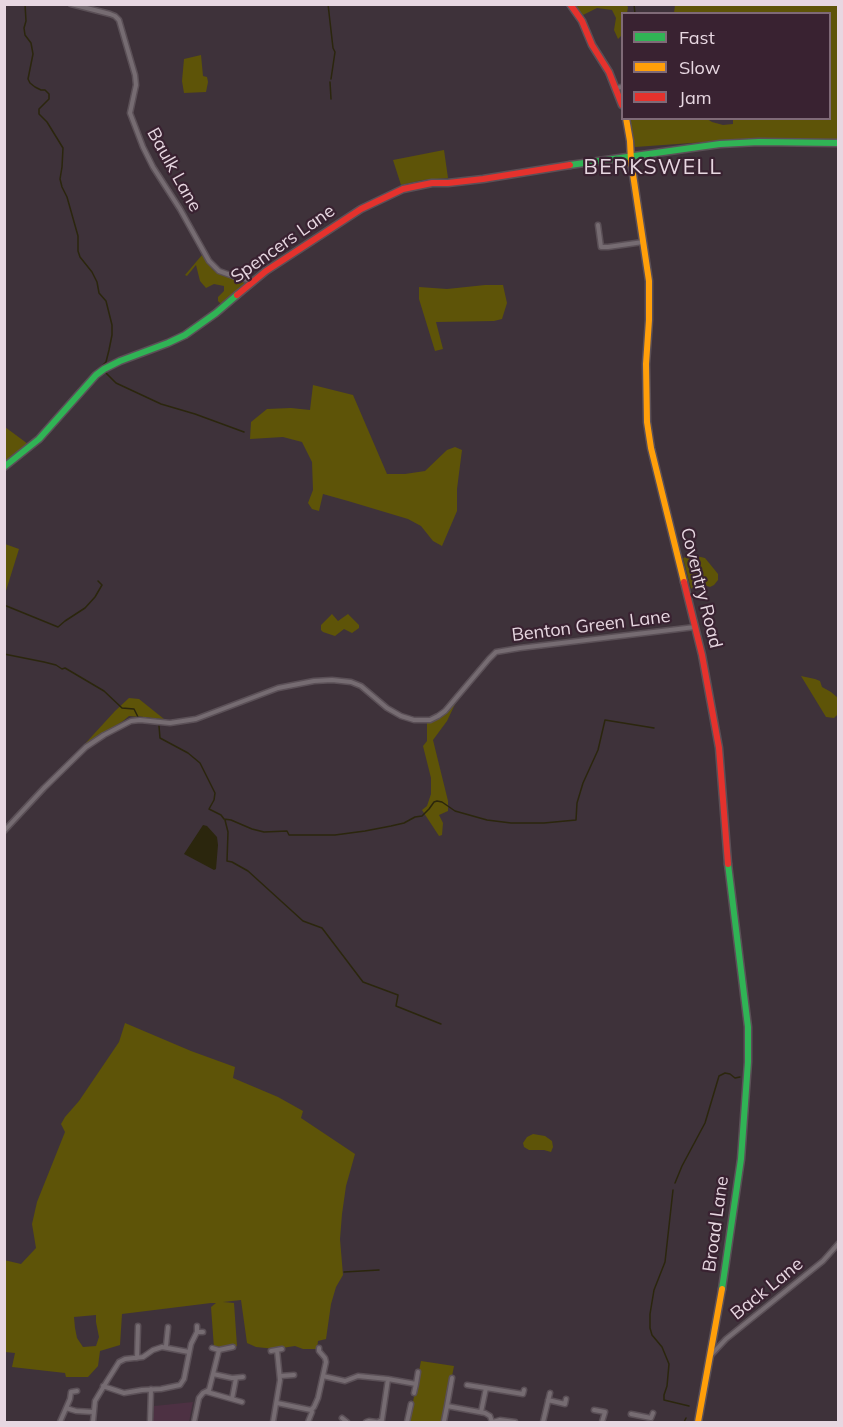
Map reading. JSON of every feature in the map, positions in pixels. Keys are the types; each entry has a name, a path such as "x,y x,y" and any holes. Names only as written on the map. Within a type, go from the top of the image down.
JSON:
{"street":[{"name":"Baulk Lane","path":"71,4 110,14 119,20 135,75 136,85 130,113 153,167 180,209 208,261 219,271 252,281"},
{"path":"570,4 582,21 592,45 619,87"},
{"name":"Coventry Road","path":"626,120 630,161 649,281 646,364 647,422 651,448 709,690 719,748 726,850 748,1027"},
{"name":"Spencers Lane","path":"4,467 39,439 104,369 182,337 216,313 266,271 361,209 403,189 432,183 483,179 720,144 838,143"},
{"path":"597,225 601,247 643,242"},
{"name":"Benton Green Lane","path":"4,831 86,747 131,721 171,723 196,719 278,688 332,680 356,683 387,708 401,716 414,720 430,720 445,711 496,652 695,627"},
{"name":"Broad Lane","path":"698,1422 720,1305 741,1159 748,1062 748,1027"},
{"name":"Back Lane","path":"711,1355 726,1339 823,1262 838,1244"},
{"path":"137,1358 138,1326"},
{"path":"103,1386 124,1393 175,1387 182,1384 191,1344 197,1332 196,1326"},
{"path":"166,1347 168,1327"},
{"path":"197,1332 203,1332"},
{"path":"93,1422 95,1401 119,1362 143,1357 157,1348 166,1347 189,1352"},
{"path":"212,1348 219,1350 233,1347"},
{"path":"308,1422 311,1410 318,1398 326,1359 319,1348"},
{"path":"271,1351 280,1349 280,1380 273,1422"},
{"path":"194,1422 199,1398 209,1390 219,1350"},
{"path":"414,1393 418,1372"},
{"path":"213,1374 243,1377"},
{"path":"279,1376 294,1375"},
{"path":"323,1376 345,1381 358,1377 416,1384"},
{"path":"232,1400 236,1378"},
{"path":"444,1421 452,1378"},
{"path":"366,1422 379,1422 388,1379"},
{"path":"468,1384 523,1394"},
{"path":"481,1412 486,1388"},
{"path":"150,1422 151,1389"},
{"path":"60,1422 71,1392 78,1391"},
{"path":"207,1392 242,1402"},
{"path":"543,1422 550,1393"},
{"path":"548,1400 565,1404"},
{"path":"277,1403 311,1410"},
{"path":"407,1422 411,1404"},
{"path":"447,1406 481,1412 490,1416 492,1422 500,1420 515,1422"},
{"path":"66,1408 93,1412"},
{"path":"594,1410 607,1412 602,1422"},
{"path":"631,1414 639,1418 651,1418 653,1413"},
{"path":"342,1418 347,1422"}],"shaded area":[{"path":"575,5 626,5 628,7 627,12 621,12 621,36 618,39 614,30 616,18 612,10 597,8 583,15"},
{"path":"675,5 838,5 838,140 720,141 635,147 630,120 709,120 723,125 733,124 733,120 831,120 831,12 674,12"},
{"path":"201,55 203,76 207,77 208,82 206,92 184,93 182,81 184,59"},
{"path":"444,150 448,178 401,185 393,160"},
{"path":"202,255 213,270 245,283 221,304 218,297 224,291 224,286 214,284 206,288 200,281 196,265 187,276 185,275"},
{"path":"503,285 507,303 502,319 436,322 443,349 435,351 419,299 419,287 447,289"},
{"path":"313,385 353,395 387,474 425,471 447,450 455,447 462,450 457,511 442,546 433,541 421,526 408,519 348,501 323,494 319,511 312,509 308,503 313,490 312,462 302,442 283,437 250,439 251,422 267,409 310,410"},
{"path":"5,427 28,444 5,463"},
{"path":"5,544 19,549 5,594"},
{"path":"692,555 705,558 718,574 718,580 714,585 710,587 695,585 691,589 683,558"},
{"path":"332,614 338,621 348,614 359,625 359,628 352,633 344,629 335,636 323,632 321,625"},
{"path":"801,676 820,681 822,687 838,698 838,714 834,718 826,717"},
{"path":"129,698 139,699 164,719 129,716 82,747 115,711"},
{"path":"457,700 447,721 433,740 448,801 448,811 439,815 443,823 442,835 439,836 422,810 427,806 431,794 431,778 423,746 427,741 427,723 442,717"},
{"path":"203,825 207,826 217,837 216,869 214,870 184,854"},
{"path":"125,1023 235,1067 233,1078 278,1097 303,1111 301,1118 355,1154 346,1186 342,1214 340,1239 343,1275 336,1287 331,1304 326,1339 318,1341 317,1349 303,1349 295,1346 275,1349 256,1347 247,1343 241,1300 223,1302 234,1303 237,1346 214,1348 211,1307 216,1303 211,1303 122,1314 120,1345 100,1351 98,1366 88,1377 66,1377 65,1373 12,1367 15,1353 5,1352 4,1260 21,1264 36,1248 32,1224 37,1202 65,1132 61,1124 119,1042","holes":["96,1315 99,1337 96,1346 83,1347 77,1338 74,1317"]},
{"path":"533,1134 545,1136 552,1141 551,1152 529,1150 524,1147 523,1143 527,1137"},
{"path":"421,1361 454,1366 443,1422 409,1422"},
{"path":"193,1402 189,1422 153,1422 154,1406"}],"waterway":[{"path":"25,4 25,35 31,43 33,54 28,79 35,87 49,94 49,99 39,109 39,114 47,122 63,148 60,179 78,236 78,251 92,272 99,293 106,301 112,325 106,362 101,367"},
{"path":"328,4 335,52 331,79"},
{"path":"634,4 635,12"},
{"path":"330,82 331,99"},
{"path":"106,373 116,383 161,404 244,432"},
{"path":"4,605 58,627 85,608 95,597 102,585 98,581"},
{"path":"4,654 65,668 104,691 122,708 134,709 138,717 160,720"},
{"path":"159,726 160,738 188,753 200,763 215,793 209,809 224,819 252,829 264,832 287,831 289,835 335,835 391,826 422,816 437,801 455,811 487,820 511,823 576,820 577,803 598,750 605,720 654,728"},
{"path":"225,820 228,832 227,861 248,871 303,921 322,928 363,982 398,995 396,1006 441,1024"},
{"path":"675,1183 705,1123 719,1076 725,1073 735,1078 740,1077"},
{"path":"673,1190 665,1262 654,1290 650,1328 669,1364 664,1400 689,1406"},
{"path":"344,1272 379,1270"},
{"path":"684,1422 686,1418"}],"traffic: fast":[{"path":"570,165 720,144 838,143"},
{"path":"4,467 39,439 104,369 185,335 237,295"},
{"path":"722,1289 741,1159 748,1062 748,1027 728,864"}],"traffic: slow":[{"path":"626,120 649,281 646,364 647,422 651,448 684,582"},
{"path":"698,1422 722,1289"}],"traffic: jam":[{"path":"570,4 582,21 592,45 609,72 621,102"},
{"path":"237,295 266,271 361,209 403,189 432,183 483,179 570,165"},
{"path":"684,582 702,655 719,748 728,864"}],"district":[{"name":"BERKSWELL","path":"653,168"}]}
